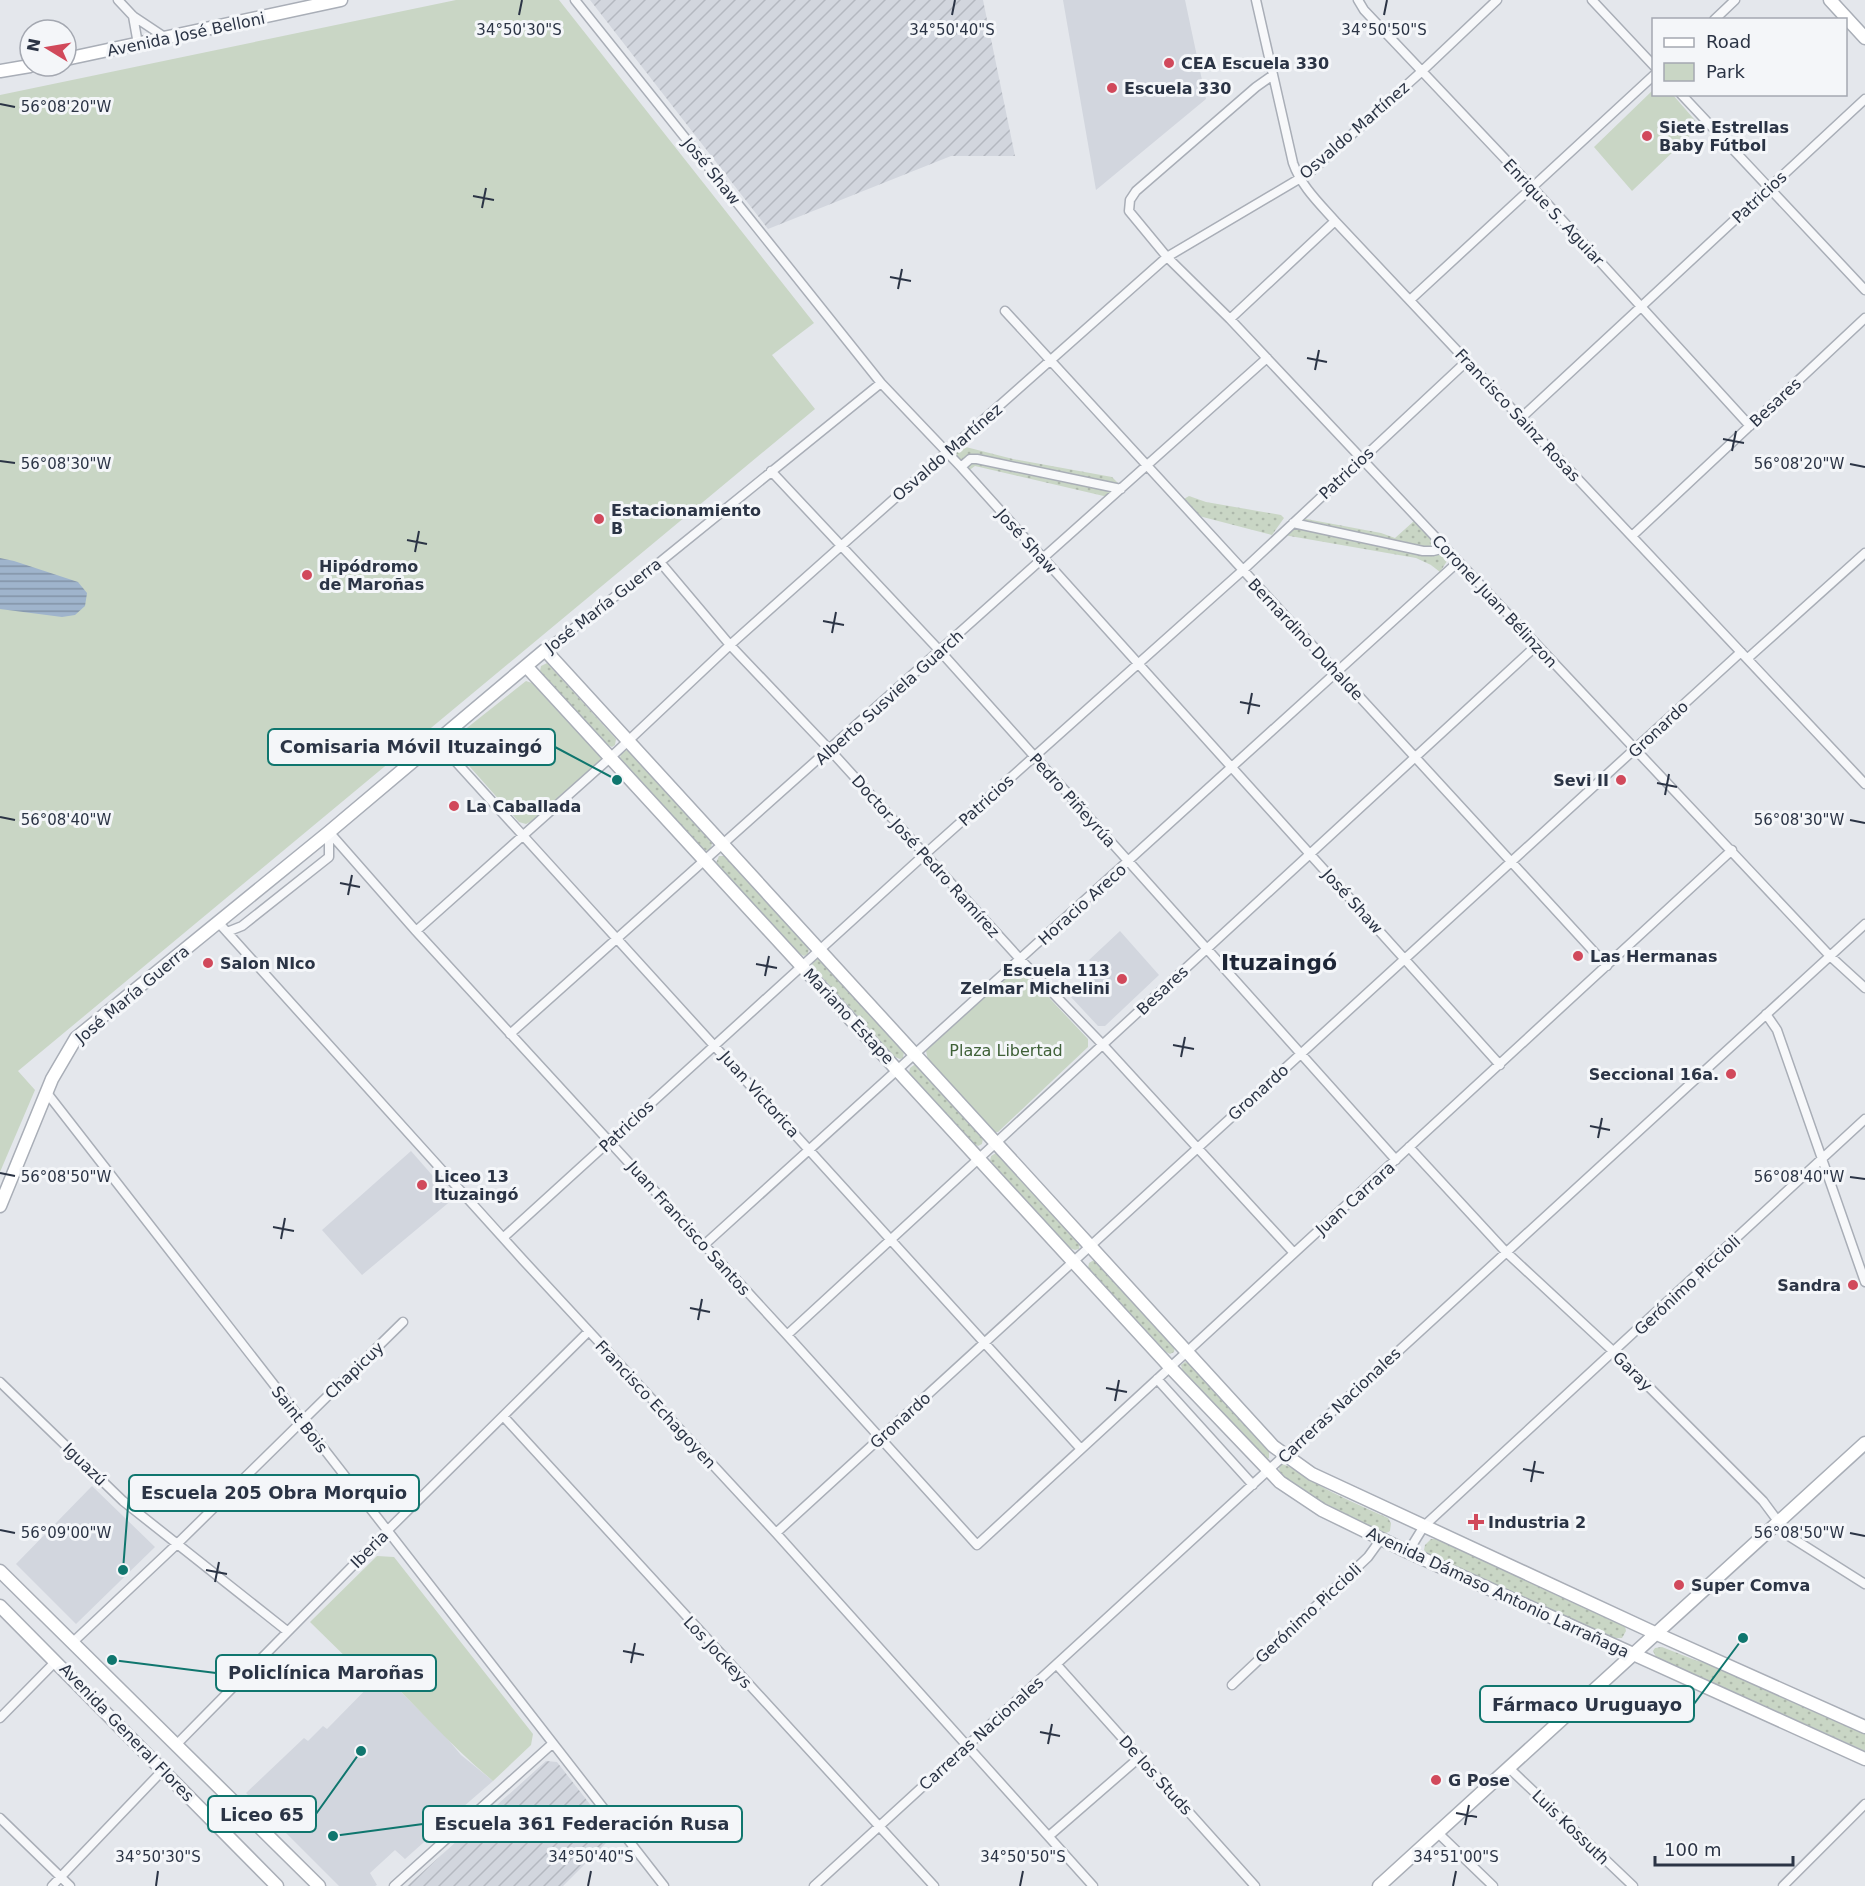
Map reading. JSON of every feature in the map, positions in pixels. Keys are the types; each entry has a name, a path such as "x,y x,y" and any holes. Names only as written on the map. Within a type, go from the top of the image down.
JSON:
{"street":[{"path":"118,0 133,16 166,38"},
{"name":"Avenida José Belloni","path":"78,56 138,45 308,4 341,0"},
{"name":"José Shaw","path":"575,0 881,382 1233,767 1500,1065"},
{"name":"Francisco Sainz Rosas","path":"1256,0 1293,163 1299,178 1335,221 1865,784"},
{"name":"Enrique S. Aguiar","path":"1358,0 1364,10 1421,72 1531,187 1750,426"},
{"name":"Osvaldo Martínez","path":"416,931 611,757 730,645 1167,257 1309,173 1497,0"},
{"path":"1592,0 1652,65"},
{"path":"1716,18 1735,0"},
{"path":"1830,0 1847,18"},
{"path":"133,16 138,45"},
{"path":"1847,18 1865,38"},
{"path":"0,71 18,68"},
{"name":"Coronel Juan Bélinzon","path":"1273,75 1256,87 1136,191 1130,200 1129,211 1167,257 1267,358 1830,956 1865,988"},
{"path":"1410,300 1652,76"},
{"path":"1683,96 1865,290"},
{"name":"Patricios","path":"1521,418 1865,99"},
{"path":"1230,319 1335,221"},
{"name":"Bernardino Duhalde","path":"1005,311 1607,966"},
{"name":"Besares","path":"1632,536 1865,318"},
{"name":"Alberto Susviela Guarch","path":"510,1034 1267,358"},
{"name":"Patricios","path":"504,1237 802,965 1242,571 1467,361"},
{"name":"José María Guerra","path":"0,1206 52,1079 76,1038 329,832 545,650 660,562 881,382"},
{"path":"961,467 970,459 977,459 1121,489"},
{"name":"Pedro Piñeyrúa","path":"771,471 940,651 1396,1160"},
{"path":"1293,523 1423,551 1445,548"},
{"path":"1748,658 1865,553"},
{"name":"Doctor José Pedro Ramírez","path":"660,562 730,645 830,750 924,855 1294,1253"},
{"name":"Horacio Areco","path":"705,1245 1458,562"},
{"name":"Besares","path":"788,1335 1536,646"},
{"name":"Mariano Estape","path":"545,650 1187,1351"},
{"name":"Gronardo","path":"776,1533 1741,652"},
{"name":"Mariano Estape","path":"526,666 1170,1367"},
{"name":"Juan Victorica","path":"437,741 1081,1449"},
{"path":"227,932 242,926 329,857 329,832"},
{"name":"Juan Francisco Santos","path":"329,832 416,931 788,1335 977,1545"},
{"name":"Juan Carrara","path":"977,1545 1732,850"},
{"name":"Francisco Echagoyen","path":"218,922 589,1331 776,1533 1094,1886"},
{"name":"Carreras Nacionales","path":"814,1886 1505,1251 1865,924"},
{"path":"1766,1014 1777,1030 1865,1282"},
{"name":"Saint Bois","path":"47,1093 664,1886"},
{"name":"Gerónimo Piccioli","path":"1408,1552 1424,1526 1865,1119"},
{"name":"Garay","path":"1409,1147 1505,1251 1614,1352 1763,1502 1789,1536 1865,1584"},
{"name":"Chapicuy","path":"72,1643 176,1545 403,1322"},
{"name":"Iberia","path":"177,1744 287,1631 589,1331"},
{"name":"Avenida Dámaso Antonio Larrañaga","path":"1187,1351 1273,1446 1312,1474 1658,1634 1865,1726"},
{"name":"Avenida Dámaso Antonio Larrañaga","path":"1170,1367 1268,1471 1313,1505 1408,1552 1865,1759"},
{"path":"1157,1379 1253,1485"},
{"name":"Iguazú","path":"0,1382 123,1501 287,1631"},
{"name":"Los Jockeys","path":"504,1417 934,1886"},
{"path":"1379,1886 1865,1443"},
{"name":"Gerónimo Piccioli","path":"1232,1685 1368,1557 1381,1539"},
{"name":"Avenida General Flores","path":"0,1571 319,1886"},
{"name":"Avenida General Flores","path":"0,1606 163,1770 273,1885"},
{"path":"0,1718 56,1661"},
{"name":"De los Studs","path":"1057,1665 1255,1886"},
{"path":"394,1886 552,1744"},
{"path":"1049,1836 1140,1756"},
{"name":"Luis Kossuth","path":"1509,1768 1633,1886"},
{"path":"52,1886 163,1770"},
{"path":"1783,1886 1865,1804"},
{"path":"0,1818 70,1886"},
{"path":"1438,1833 1493,1886"}],"shaded area":[{"path":"590,0 983,0 1015,156 951,156 768,229"},
{"path":"1063,0 1185,0 1206,99 1096,190"},
{"name":"Escuela 113 Zelmar Michelini","path":"1120,931 1159,975 1105,1026 1098,1026 1070,996 1098,970 1089,960"},
{"path":"411,1151 453,1199 362,1275 322,1230"},
{"path":"92,1486 155,1547 76,1624 16,1564"},
{"path":"382,1673 461,1755 493,1781 440,1824 441,1827 405,1859 395,1850 370,1873 377,1885 339,1886 246,1793 304,1738 308,1741 323,1726 327,1729"},
{"path":"546,1761 557,1762 614,1835 563,1886 407,1886"}],"green space":[{"name":"Hipódromo de Maroñas","path":"456,0 559,0 814,323 772,355 815,409 18,1071 35,1090 0,1172 0,95"},
{"name":"Siete Estrellas Baby Fútbol","path":"1652,91 1652,96 1674,96 1700,126 1632,191 1594,147"},
{"path":"958,445 1013,459 1112,477 1118,483 1108,497 975,466 968,471 957,456"},
{"path":"1189,496 1206,502 1281,515 1284,518 1272,535 1199,516 1184,499"},
{"path":"1301,518 1381,533 1395,538 1414,521 1446,556 1447,561 1440,572 1416,558 1284,535"},
{"path":"547,663 616,739 615,745 612,747 606,744 540,671 541,666"},
{"path":"526,681 535,684 602,758 534,820 526,824 519,822 454,749 454,742 458,735"},
{"path":"626,750 712,843 711,849 707,851 703,849 620,758 621,753"},
{"path":"719,856 725,856 809,948 808,954 804,956 800,954 716,863"},
{"path":"818,958 904,1052 903,1058 895,1057 812,966 813,961"},
{"name":"Plaza Libertad","path":"1017,968 1023,970 1088,1039 1088,1047 998,1132 995,1132 928,1060 926,1051"},
{"path":"917,1065 983,1138 982,1144 978,1146 974,1144 909,1073 910,1068"},
{"path":"996,1153 1080,1243 1079,1249 1070,1248 990,1161 991,1156"},
{"path":"1094,1260 1175,1346 1174,1352 1170,1354 1166,1352 1088,1268 1089,1263"},
{"path":"1185,1362 1190,1364 1269,1450 1269,1458 1266,1460 1183,1373 1181,1365"},
{"path":"1282,1464 1291,1467 1311,1481 1388,1518 1391,1523 1390,1531 1384,1534 1337,1513 1280,1476 1279,1466"},
{"path":"1431,1539 1436,1539 1625,1626 1626,1631 1622,1638 1614,1638 1428,1554 1424,1550 1425,1545"},
{"path":"377,1556 394,1557 533,1734 531,1745 493,1781 460,1752 367,1659 357,1668 310,1622"},
{"path":"1662,1647 1707,1663 1865,1733 1865,1751 1656,1657 1653,1651 1655,1648"}],"water":[{"path":"0,558 78,582 87,593 85,606 75,615 62,617 0,609"}],"place":[{"name":"CEA Escuela 330","path":"1169,63"},
{"name":"Escuela 330","path":"1112,88"},
{"name":"Siete Estrellas Baby Fútbol","path":"1647,136"},
{"name":"Estacionamiento B","path":"599,519"},
{"name":"Hipódromo de Maroñas","path":"307,575"},
{"name":"Comisaria Móvil Ituzaingó","path":"617,780"},
{"name":"Sevi II","path":"1621,780"},
{"name":"La Caballada","path":"454,806"},
{"name":"Las Hermanas","path":"1578,956"},
{"name":"Salon NIco","path":"208,963"},
{"name":"Escuela 113 Zelmar Michelini","path":"1122,979"},
{"name":"Seccional 16a.","path":"1731,1074"},
{"name":"Liceo 13 Ituzaingó","path":"422,1185"},
{"name":"Sandra","path":"1853,1285"},
{"name":"Industria 2","path":"1476,1522"},
{"name":"Escuela 205 Obra Morquio","path":"123,1570"},
{"name":"Super Comva","path":"1679,1585"},
{"name":"Fármaco Uruguayo","path":"1743,1638"},
{"name":"Policlínica Maroñas","path":"112,1660"},
{"name":"Liceo 65","path":"361,1751"},
{"name":"G Pose","path":"1436,1780"},
{"name":"Escuela 361 Federación Rusa","path":"333,1836"}],"district":[{"name":"Ituzaingó","path":"1279,962"}]}
